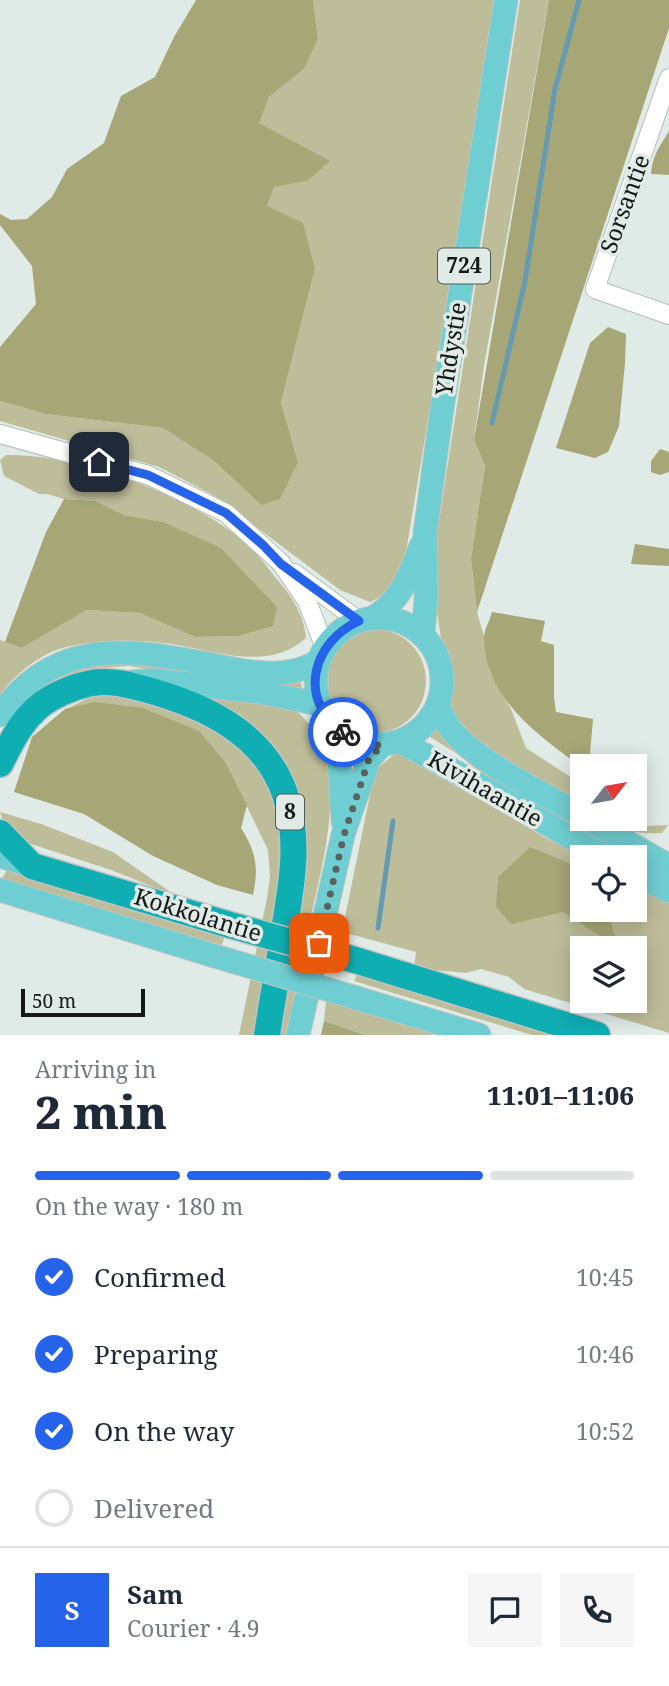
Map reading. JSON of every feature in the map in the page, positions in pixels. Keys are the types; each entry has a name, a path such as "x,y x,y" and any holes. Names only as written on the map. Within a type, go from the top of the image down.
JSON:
{"highway":[{"name":"8","path":"0,764 20,727 46,701 88,683 121,682 172,696 220,717 248,737 272,766 285,793 293,825 294,873 267,1035"},
{"path":"0,833 32,866"},
{"name":"Kokkolantie","path":"32,866 355,960 597,1035"}],"main road":[{"name":"Yhdystie","path":"423,635 426,598 425,533 506,0"},
{"name":"Yhdystie","path":"367,619 386,610 402,591 425,533"},
{"path":"298,1035 344,835 369,759 391,743 423,727 438,705 442,690 439,660 423,635 400,621 367,619 334,636 321,655 315,683 319,704 333,726 339,759 344,835"},
{"path":"0,715 17,692 36,677 68,660 92,654 124,651 264,673 293,672 321,655"},
{"path":"121,682 153,680 259,692 319,704"},
{"name":"Kivihaantie","path":"438,705 449,727 470,747 509,775 570,810"},
{"path":"333,726 353,739 373,745 391,743"},
{"name":"Kivihaantie","path":"391,743 473,780 584,845"},
{"name":"Kivihaantie","path":"608,831 669,866"},
{"name":"Kokkolantie","path":"0,856 32,866"},
{"path":"647,878 667,885"},
{"name":"Kokkolantie","path":"0,890 479,1035"}],"street":[{"name":"Sorsantie","path":"669,78 595,289 669,315"},
{"path":"0,435 148,475 226,513 281,564 307,601 321,655"},
{"path":"281,564 367,619"}],"green space":[{"path":"313,0 498,0 404,564 386,594 370,602 340,590 215,496 159,467 0,421 0,401 45,414 163,428 214,461 261,505 298,462 281,402 315,269 267,206 273,187 307,181 294,142 258,123 269,97 304,69 318,40"},
{"path":"520,0 549,0 484,366 474,440 485,466 471,559 477,612 490,672 511,709 526,748 570,777 570,803 536,784 467,732 452,711 437,612 436,540"},
{"path":"6,455 68,462 136,482 170,496 228,529 251,548 286,591 303,621 306,638 291,648 259,657 144,641 72,646 51,652 26,668 0,695 0,640 22,648 87,610 140,613 195,637 238,636 163,522 124,515 96,501 39,494 4,476 0,460"},
{"path":"374,629 394,633 417,652 422,661 426,681 422,701 403,724 394,729 374,733 354,729 331,710 326,701 322,681 326,661 345,638 354,633"},
{"path":"126,658 300,678 302,688 209,679 129,666 100,668 72,676 23,706 53,674"},
{"path":"95,695 159,701 236,740 277,794 286,840 256,1035 239,1035 267,898 270,877 268,850 226,763 66,709"},
{"path":"202,698 271,701 292,708 311,727 322,748 328,772 329,824 325,851 286,1035 275,1035 299,806"},
{"path":"432,724 452,741 567,819 566,824 498,787 456,753 425,734"},
{"path":"396,753 414,756 452,773 542,836 570,849 570,922 647,922 647,887 669,897 669,1033 603,1013 647,1013 647,936 570,936 570,1003 524,989 509,977 481,969 466,973 414,968 416,952 342,932 375,770"},
{"path":"0,812 41,824 113,852 176,896 111,870 28,843 11,834 5,827"},
{"path":"668,825 662,833 629,831 648,831 648,826"},
{"path":"7,870 225,934 222,945 1,880"},
{"path":"358,973 570,1035 532,1035 354,981"},
{"path":"326,1001 437,1035 365,1035 324,1021"}],"shaded area":[{"path":"196,0 313,0 318,40 304,69 269,97 259,123 330,161 307,181 274,187 267,206 303,223 315,269 281,402 298,462 280,499 261,505 214,461 163,428 45,414 0,401 0,347 36,304 32,266 0,225 0,214 11,220 27,219 52,197 67,169 104,143 121,96 155,77"},
{"path":"549,0 669,0 669,28 477,612 471,559 485,466 474,440"},
{"path":"669,131 669,175 651,174 655,156"},
{"path":"608,327 626,334 619,426 608,452 595,458 556,448 590,343"},
{"path":"660,449 669,452 669,472 660,475 651,472 651,461"},
{"path":"64,499 96,501 124,515 163,522 221,548 277,607 273,626 238,636 195,637 140,613 87,610 22,648 5,642 46,532"},
{"path":"635,544 669,549 669,566 631,564"},
{"path":"492,612 545,621 541,641 554,645 556,712 593,719 591,754 570,754 570,758 517,714 494,680 487,660 484,635"},
{"path":"95,702 143,708 199,731 226,763 247,805 241,828 255,860 253,895 217,885 153,856 84,814 14,792 32,737 65,709"},
{"path":"530,847 570,864 570,917 563,912 511,924 496,907 498,877"},
{"path":"579,922 611,922 615,936 600,936"},
{"path":"324,1021 365,1035 321,1035"}],"waterway":[{"path":"492,423 525,281 555,89 579,0"},
{"path":"378,928 393,821"}],"way so far":[{"path":"319,943 344,835 369,759 382,745 353,739 343,732"}],"route":[{"path":"99,462 148,475 226,513 281,564 359,621 334,636 318,662 315,683 319,704 333,726 343,732"}]}
